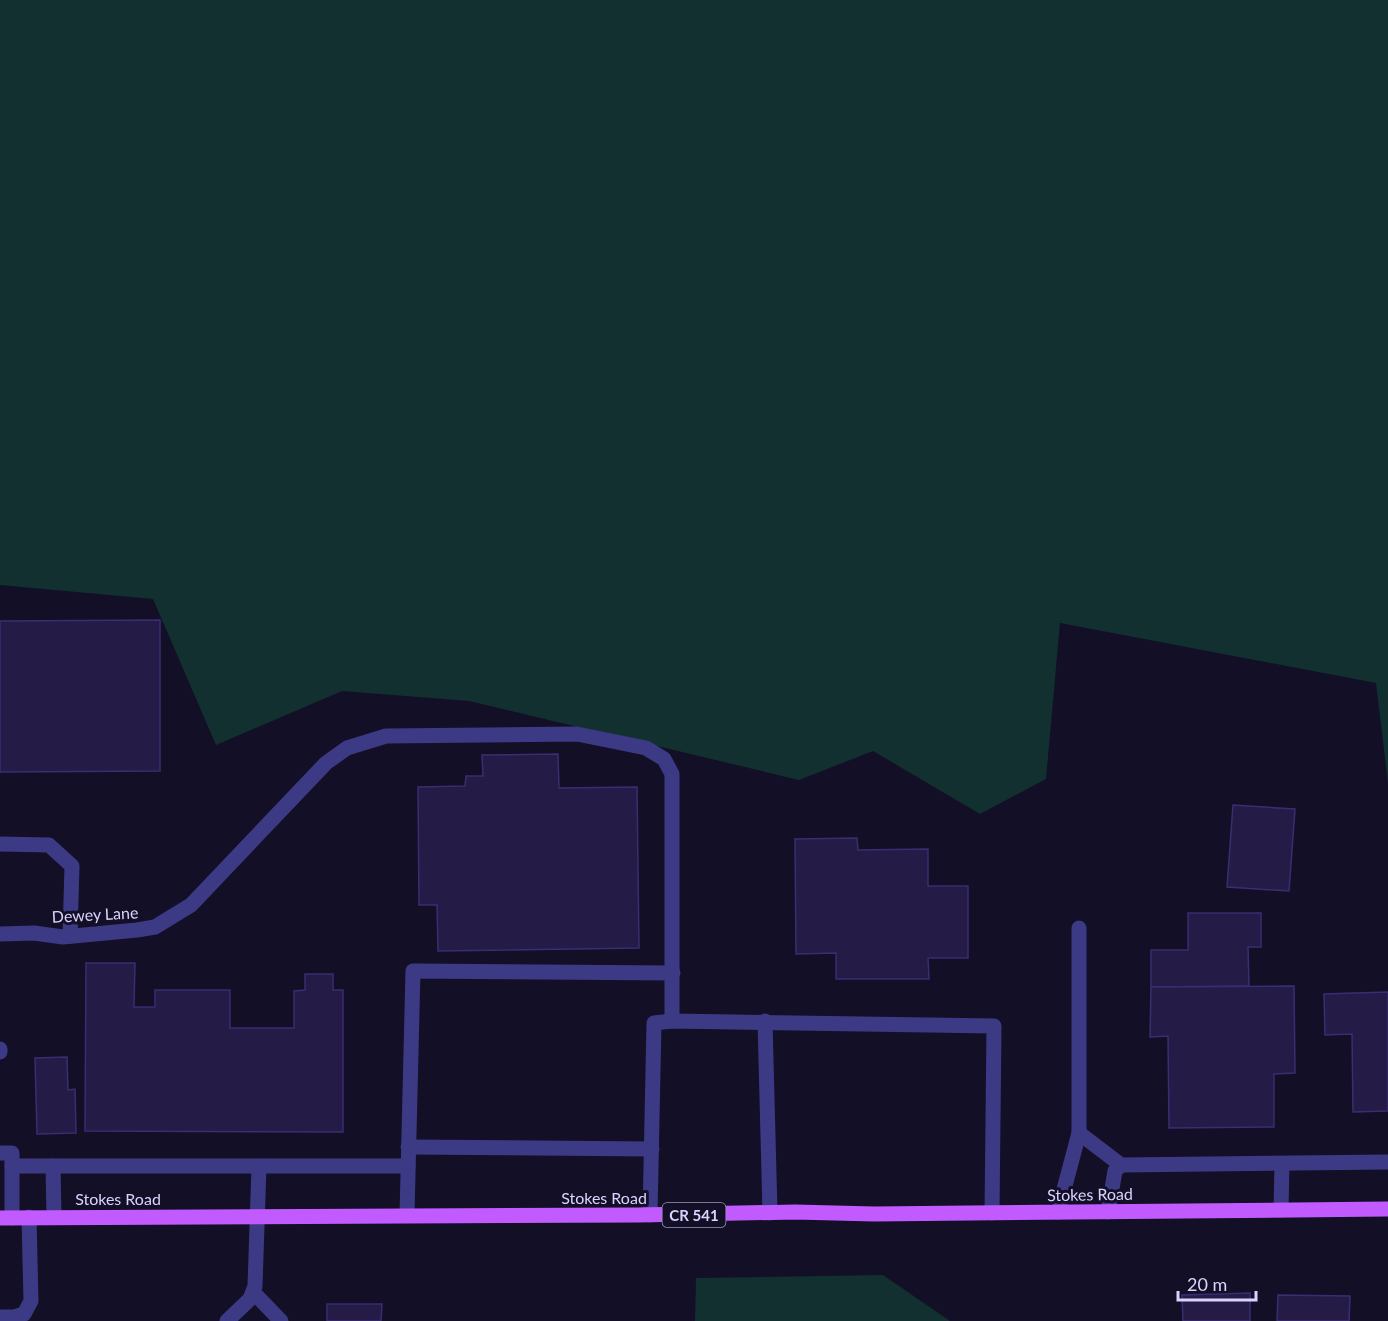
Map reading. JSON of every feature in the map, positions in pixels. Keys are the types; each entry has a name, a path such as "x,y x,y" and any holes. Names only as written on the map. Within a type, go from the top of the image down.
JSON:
{"main road":[{"name":"Stokes Road","path":"6,1218 1388,1209"}],"street":[{"name":"Dewey Lane","path":"0,934 34,933 70,936 155,927 191,905 326,763 347,748 386,736 577,734 646,748 664,759 672,774 673,973"},
{"path":"0,844 49,845 72,866 70,936"},
{"path":"1058,1212 1079,1133 1079,928"},
{"path":"407,1215 414,971 673,973 672,1021"},
{"path":"650,1215 654,1023 672,1021 994,1026 992,1213"},
{"path":"765,1021 770,1213"},
{"path":"1079,1133 1121,1165 1388,1162"},
{"path":"408,1147 652,1149"},
{"path":"0,1153 12,1153 6,1218"},
{"path":"1281,1210 1282,1164"},
{"path":"1108,1212 1115,1171 1121,1165"},
{"path":"12,1166 408,1166"},
{"path":"53,1166 54,1217"},
{"path":"227,1321 254,1293 259,1166"},
{"path":"0,1317 24,1314 31,1301 28,1217"},
{"path":"254,1293 281,1321"}],"green space":[{"path":"0,0 1388,0 1388,783 1376,683 1060,623 1046,779 980,814 873,751 799,780 469,701 342,691 216,745 153,599 0,585"},
{"path":"883,1275 950,1321 695,1321 696,1278"}],"building":[{"path":"160,620 160,771 0,772 0,621"},
{"path":"558,754 559,788 637,787 639,948 438,951 437,905 419,905 418,787 465,786 466,776 483,776 482,755"},
{"path":"1233,805 1295,809 1289,891 1227,887"},
{"path":"857,838 858,850 928,849 928,886 968,886 968,958 928,958 929,979 836,979 836,953 796,954 795,839"},
{"path":"1188,913 1261,913 1261,947 1248,947 1249,986 1151,987 1151,950 1188,950"},
{"path":"86,963 135,963 134,1007 155,1007 155,990 230,990 230,1028 294,1028 294,991 305,990 305,974 333,974 333,990 343,990 343,1132 85,1131"},
{"path":"1294,986 1295,1073 1274,1074 1274,1127 1169,1128 1168,1036 1150,1037 1151,987"},
{"path":"1388,992 1388,1111 1353,1112 1352,1034 1325,1035 1324,994"},
{"path":"67,1057 68,1090 75,1089 76,1133 37,1134 35,1058"},
{"path":"1250,1293 1250,1321 1183,1321 1182,1295"},
{"path":"1278,1295 1350,1296 1349,1321 1277,1321"},
{"path":"327,1304 382,1304 381,1321 327,1321"}]}
